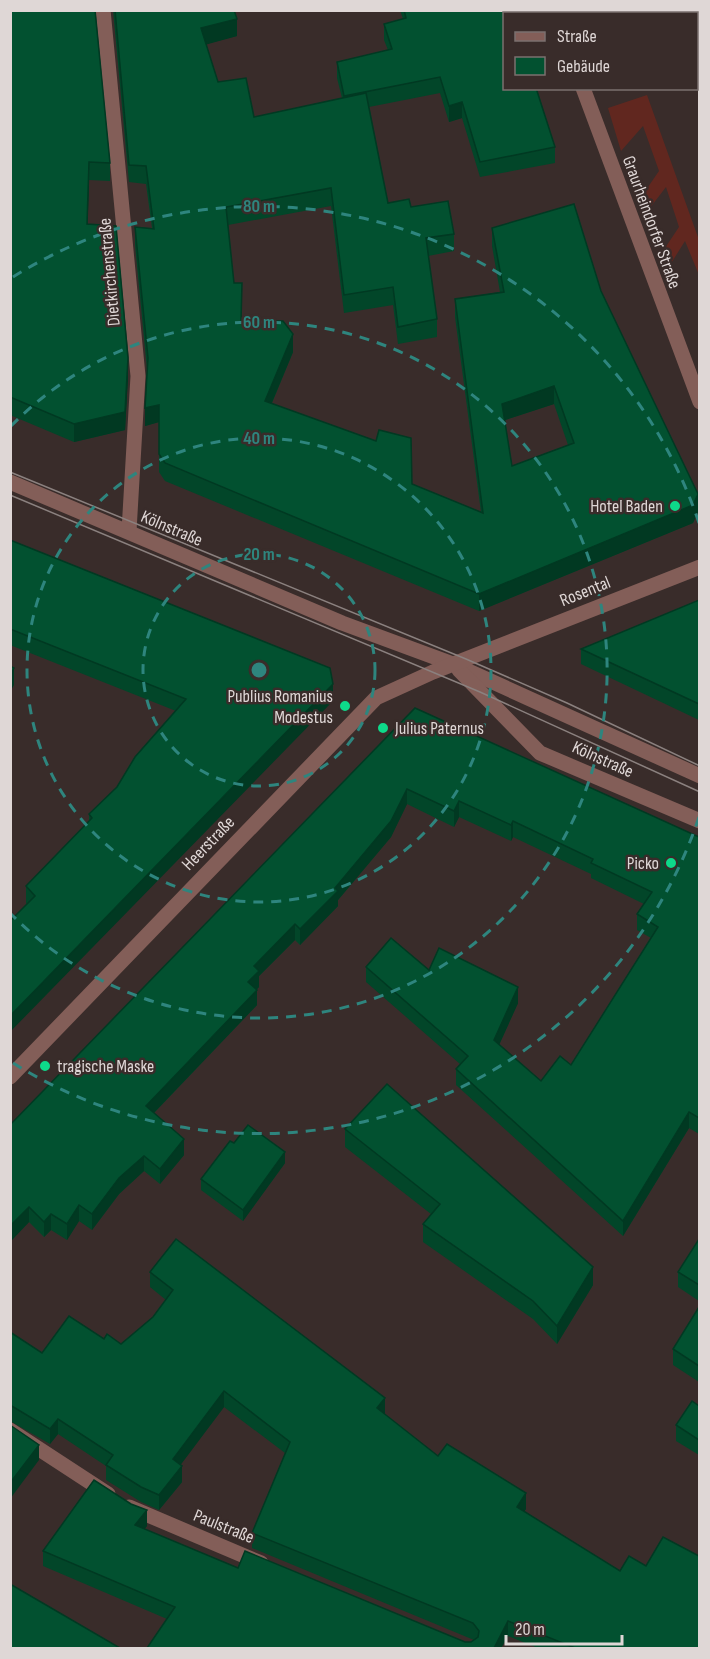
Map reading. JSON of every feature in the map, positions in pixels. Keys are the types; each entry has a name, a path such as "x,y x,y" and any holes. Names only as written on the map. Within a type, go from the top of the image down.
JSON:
{"street":[{"name":"Dietkirchenstraße","path":"103,10 138,376 129,531"},
{"name":"Graurheindorfer Straße","path":"584,90 699,402"},
{"name":"Kölnstraße","path":"10,482 358,629 453,664 540,753 699,821"},
{"name":"Rosental","path":"453,664 699,567"},
{"path":"453,664 699,776"},
{"name":"Heerstraße","path":"10,1077 376,698 453,664"},
{"name":"Paulstraße","path":"10,1430 136,1511 273,1568"}],"shaded area":[{"path":"647,95 699,240 699,275 685,241 665,273 659,257 679,227 666,187 643,217 639,200 659,171 643,126 621,151 608,108"}],"building":[{"path":"10,10 95,10 110,163 89,162 87,224 116,226 128,358 125,412 74,424 10,397"},
{"path":"115,10 234,10 237,19 201,28 218,82 246,78 254,117 366,93 388,203 409,199 411,207 448,201 454,234 426,238 437,319 398,327 393,287 344,295 331,188 226,207 234,283 242,283 241,321 283,321 293,334 265,401 376,441 379,430 411,438 412,484 483,513 455,299 504,292 492,228 574,204 601,291 698,494 693,505 479,594 165,463 159,454 159,405 145,408 148,358 135,227 154,229 146,166 129,165","holes":["554,386 574,443 512,466 502,404"]},
{"path":"404,10 512,10 512,12 503,12 503,90 537,90 555,147 480,162 462,102 449,106 440,77 344,96 337,62 392,49 384,24 406,18"},
{"path":"10,540 330,668 333,684 10,1016 10,921 35,896 26,886 92,818 89,814 117,787 135,757 186,699 10,629"},
{"path":"699,600 699,704 581,649"},
{"path":"415,708 699,837 699,1118 689,1112 623,1221 456,1069 468,1056 366,967 391,938 429,970 439,948 518,987 494,1040 541,1081 560,1056 571,1065 658,927 637,914 652,892 591,863 593,859 513,821 511,825 459,801 454,811 407,789 391,821 335,888 338,891 300,929 295,924 254,966 259,971 248,982 257,990 146,1106 184,1139 160,1169 144,1156 119,1178 92,1214 79,1205 67,1224 51,1214 44,1222 29,1207 10,1226 10,1125"},
{"path":"387,1084 593,1267 557,1326 533,1301 423,1224 440,1204 345,1129"},
{"path":"248,1125 285,1152 243,1210 201,1179 230,1141 234,1143"},
{"path":"176,1239 385,1398 377,1408 438,1456 447,1444 526,1493 517,1507 620,1571 629,1556 646,1566 663,1537 699,1556 699,1648 575,1648 508,1621 494,1648 147,1648 175,1607 43,1551 94,1480 131,1504 147,1510 135,1525 238,1568 245,1551 465,1642 471,1642 478,1637 479,1631 473,1623 252,1533 290,1442 224,1391 173,1459 182,1466 159,1495 141,1487 106,1465 113,1455 58,1419 50,1429 10,1405 10,1332 42,1353 69,1316 104,1339 107,1334 121,1344 153,1317 173,1290 150,1272"},
{"path":"699,1239 699,1285 678,1272"},
{"path":"699,1307 699,1366 673,1349"},
{"path":"692,1401 699,1406 699,1440 676,1425"},
{"path":"10,1425 39,1445 10,1483"},
{"path":"10,1584 120,1648 10,1648"}],"tram line":[{"path":"10,472 466,659 567,703 700,766"},
{"path":"10,495 480,692 700,792"}],"place":[{"name":"Hotel Baden","path":"675,506"},
{"name":"Publius Romanius Modestus","path":"345,706"},
{"name":"Julius Paternus","path":"383,728"},
{"name":"Picko","path":"671,863"},
{"name":"tragische Maske","path":"45,1066"}]}
